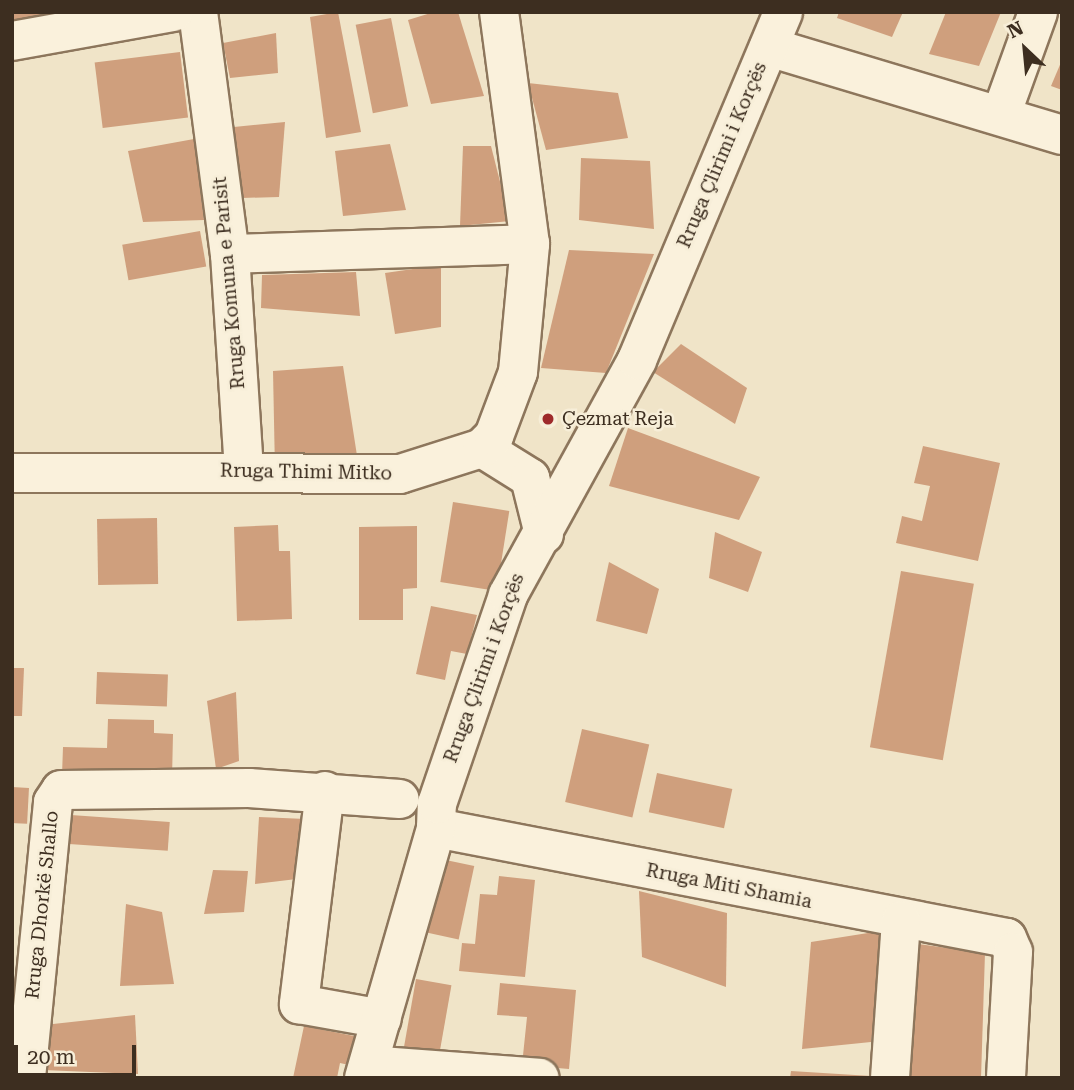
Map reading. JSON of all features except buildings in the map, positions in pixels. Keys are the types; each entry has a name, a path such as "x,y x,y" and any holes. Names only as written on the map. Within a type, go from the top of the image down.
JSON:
{"street":[{"path":"12,41 173,12"},
{"name":"Rruga Komuna e Parisit","path":"198,12 230,254 244,470"},
{"path":"499,12 530,244 518,372 494,436 482,448 530,478 544,534"},
{"path":"1001,115 1038,12"},
{"path":"776,29 1001,115 1062,135"},
{"name":"Rruga Çlirimi i Korçës","path":"366,1072 436,828 437,804 484,657 528,551 544,534 637,360 776,29"},
{"path":"230,254 530,244"},
{"name":"Rruga Thimi Mitko","path":"12,473 244,470 400,474 482,448"},
{"name":"Rruga Dhorkë Shallo","path":"26,1078 52,802 61,790 325,791 400,799"},
{"path":"325,791 299,1004 382,1019"},
{"name":"Rruga Miti Shamia","path":"436,828 901,920 993,933 1007,938 1013,952 1006,1078"},
{"path":"890,1078 901,920"},
{"path":"366,1072 540,1078"}],"place":[{"name":"Çezmat Reja","path":"548,419"}]}
